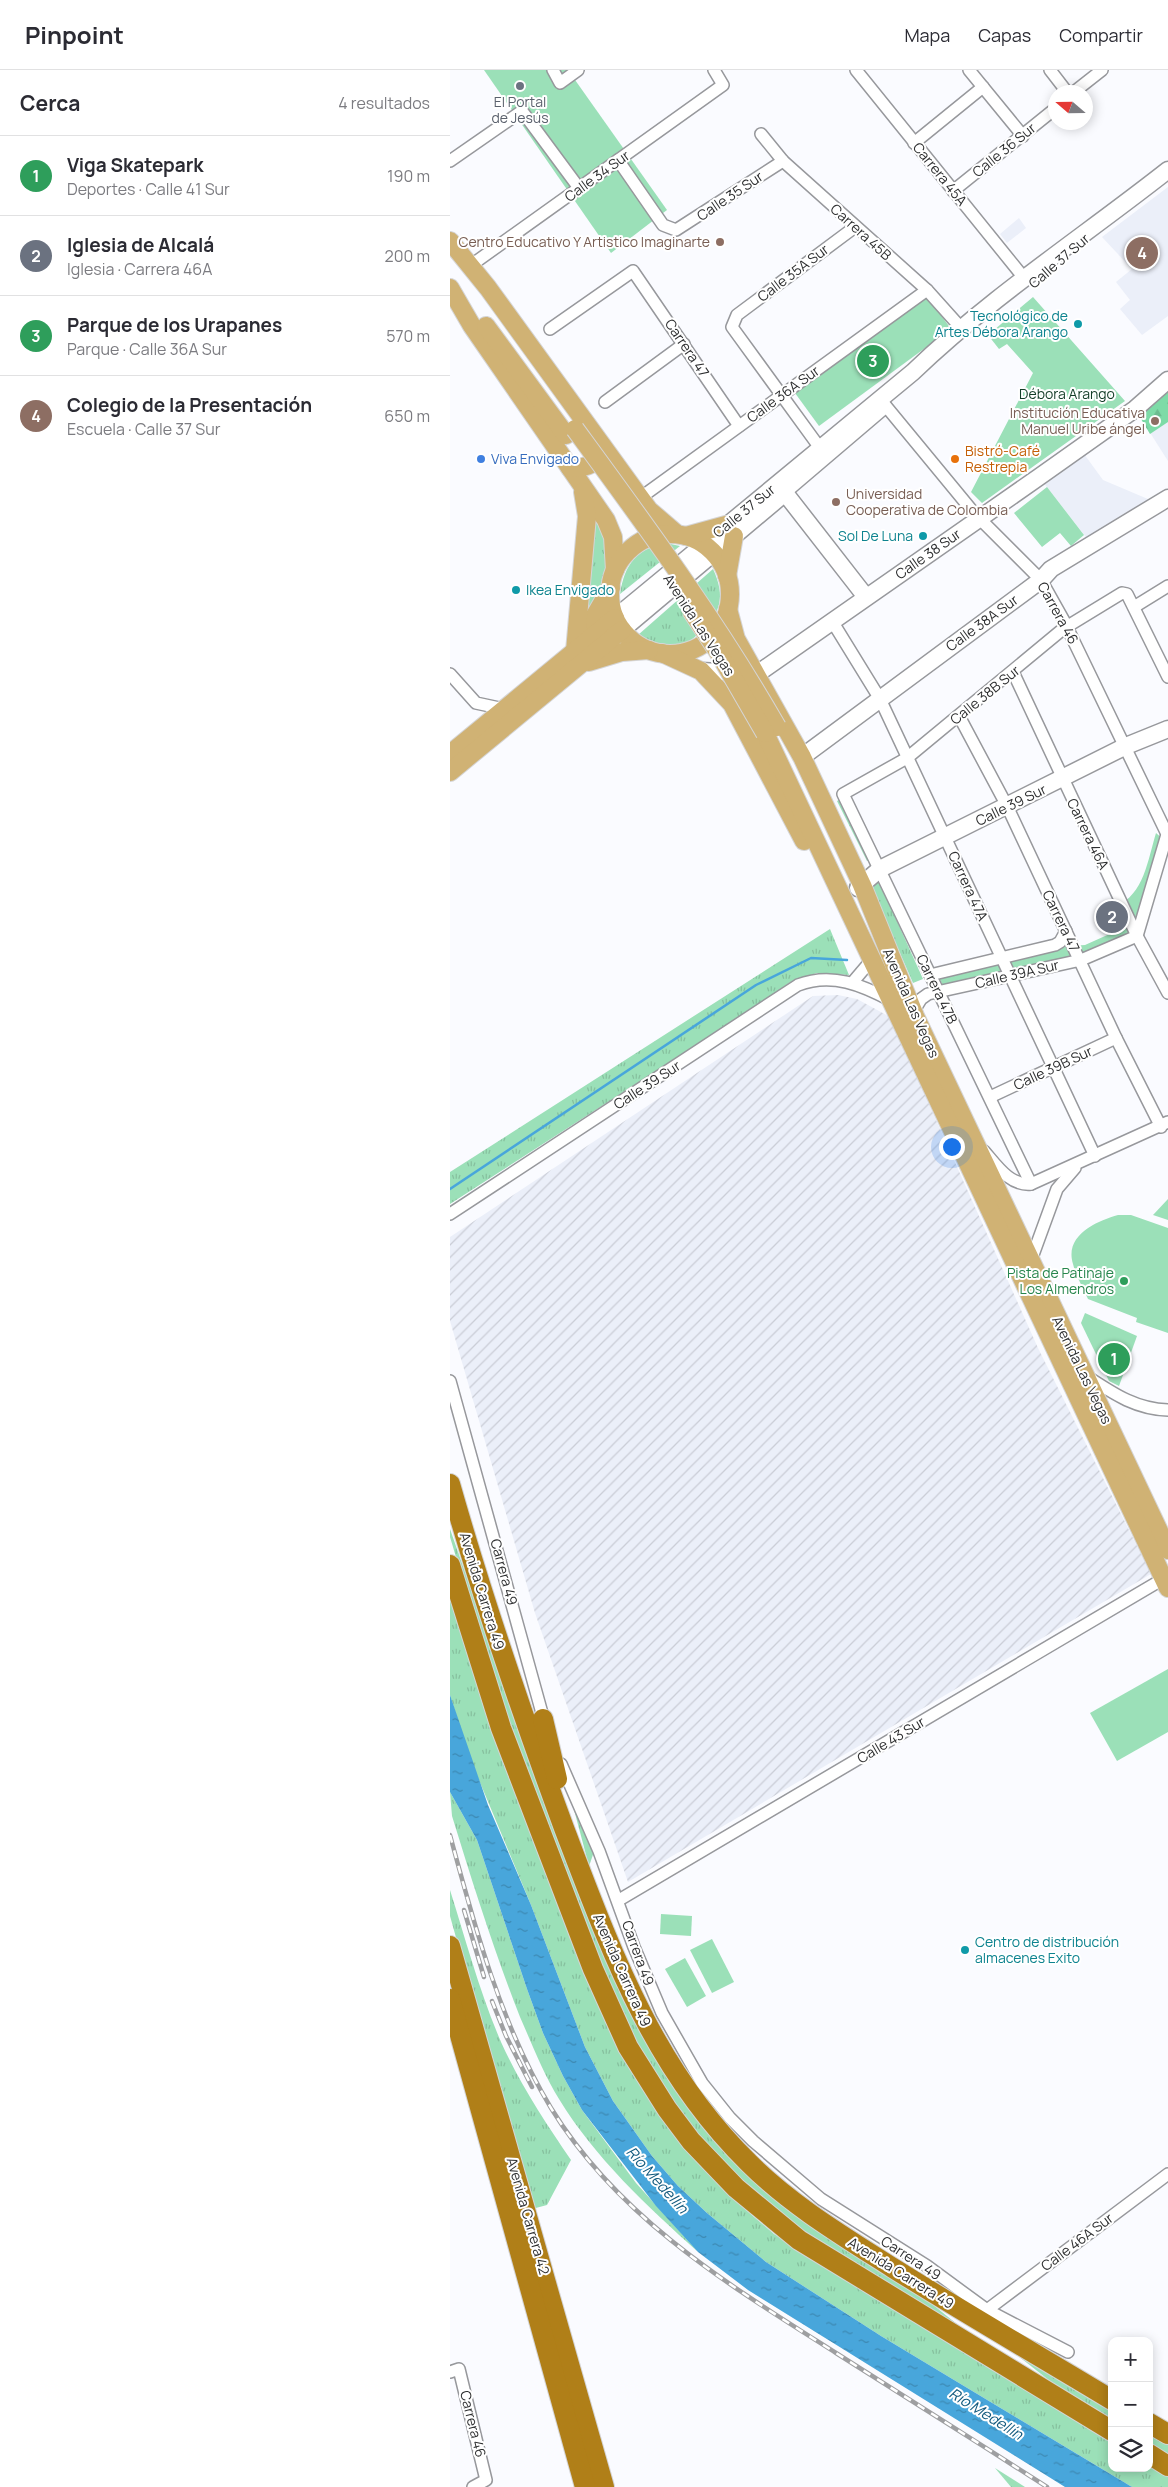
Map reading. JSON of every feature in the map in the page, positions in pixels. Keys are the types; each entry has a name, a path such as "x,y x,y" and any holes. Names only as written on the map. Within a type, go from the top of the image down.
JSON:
{"highway":[{"name":"Avenida Carrera 49","path":"450,1484 470,1552 535,1749 597,1915 636,2007 674,2072 702,2111 751,2165 826,2226 942,2299 1108,2398"},
{"path":"450,1510 470,1552"},
{"name":"Avenida Carrera 49","path":"450,1565 501,1728 593,1969 628,2047 667,2109 692,2141 718,2169 780,2226 846,2269 1108,2429"},
{"path":"543,1719 576,1859"},
{"name":"Avenida Carrera 42","path":"450,1946 604,2487"},
{"name":"Avenida Carrera 42","path":"450,1999 585,2487"},
{"path":"942,2299 1022,2376"},
{"path":"987,2310 1046,2361"},
{"path":"1153,2425 1168,2434"},
{"path":"1153,2457 1168,2466"}],"main road":[{"name":"Calle 37 Sur","path":"576,659 795,476 820,448 883,403 942,344 1024,278 1106,219 1168,170"},
{"name":"Calle 37 Sur","path":"913,372 948,351 1074,252 1106,219"},
{"path":"450,242 470,266 640,498 656,517 682,535 708,548 727,576 730,587 728,609 718,629 703,644 683,652 633,650 576,659 504,709 450,754"},
{"name":"Avenida Las Vegas","path":"450,245 480,295 570,432 771,730 860,886"},
{"name":"Avenida Las Vegas","path":"450,280 570,432"},
{"path":"450,288 472,326 610,528 614,547 615,570 610,588 576,659 450,772"},
{"name":"Calle 38 Sur","path":"757,674 1135,409 1168,380"},
{"path":"574,474 598,459 602,445"},
{"path":"574,474 586,504 587,516 576,659"},
{"name":"Calle 37 Sur","path":"730,530 785,493"},
{"path":"785,493 866,598"},
{"name":"Calle 38A Sur","path":"802,757 1041,580 1051,569 1168,498"},
{"path":"615,570 626,554 640,542 658,535 682,535 730,530 727,576"},
{"path":"610,588 619,624 639,645 701,671 757,674"},
{"name":"Avenida Las Vegas","path":"728,609 736,639 802,757 860,886 913,1012 1084,1375 1166,1542"},
{"name":"Avenida Las Vegas","path":"701,671 711,680 740,716 855,942 872,964"},
{"path":"740,716 749,699 767,693"},
{"name":"Calle 39 Sur","path":"860,886 880,869 1126,746 1168,729"},
{"name":"Avenida Las Vegas","path":"771,730 872,964 894,1003 1022,1282 1166,1584"},
{"path":"872,964 886,971 896,970"},
{"path":"986,1204 998,1218 1006,1234 1012,1236 1017,1234"}],"street":[{"path":"553,70 560,82 578,70"},
{"name":"Calle 34 Sur","path":"470,266 723,85 714,70"},
{"name":"Carrera 45A","path":"856,70 1024,278"},
{"path":"969,70 1023,136"},
{"path":"1050,70 1062,85"},
{"path":"1083,85 1102,70"},
{"path":"914,143 983,88"},
{"path":"450,161 522,111 579,188"},
{"name":"Calle 36 Sur","path":"953,191 1048,115"},
{"name":"Carrera 45B","path":"761,134 783,161 927,290 962,329"},
{"name":"Calle 35 Sur","path":"618,160 663,224 676,230 783,161"},
{"name":"Calle 35A Sur","path":"781,396 735,333 732,327 734,320 737,314 855,227"},
{"name":"Carrera 47","path":"550,329 633,271 739,426"},
{"name":"Calle 36A Sur","path":"640,498 927,290"},
{"path":"606,402 684,344"},
{"path":"781,396 820,448"},
{"name":"Calle 37 Sur","path":"785,493 795,476 883,403"},
{"name":"Carrera 46","path":"883,403 979,518 1041,580 1067,627 1168,833"},
{"path":"1168,586 1134,607 1168,677"},
{"name":"Calle 38B Sur","path":"843,794 907,758 1067,627 1125,593 1134,607"},
{"name":"Carrera 47A","path":"832,621 880,699 1096,1156"},
{"name":"Carrera 46A","path":"1013,672 1137,936 1168,992"},
{"path":"450,674 476,703 504,709"},
{"name":"Carrera 47","path":"959,716 1007,806 1116,1038 1165,1125"},
{"name":"Carrera 47B","path":"843,794 1032,1184"},
{"path":"1137,936 1168,833"},
{"name":"Calle 39A Sur","path":"930,975 1055,945 1060,942 1066,932"},
{"name":"Calle 39A Sur","path":"913,1012 924,996 1081,960 1137,936"},
{"path":"852,983 872,964"},
{"name":"Calle 39 Sur","path":"450,1214 798,985 826,979 852,983 866,988 894,1003"},
{"name":"Calle 39B Sur","path":"990,1097 1116,1038"},
{"path":"973,1139 1006,1176 1016,1182 1032,1184 1165,1125"},
{"path":"1022,1282 1057,1189 1082,1162"},
{"path":"1084,1375 1126,1401 1147,1408 1168,1410"},
{"name":"Carrera 49","path":"450,1381 543,1719 619,1900 634,1946 662,2013 702,2084 730,2118 753,2141 821,2200 926,2266 987,2310 1068,2352"},
{"name":"Calle 43 Sur","path":"619,1900 1166,1584"},
{"name":"Calle 46A Sur","path":"987,2310 1168,2174"},
{"name":"Carrera 46","path":"454,2371 486,2480 473,2487"}],"shaded area":[{"path":"1168,187 1168,316 1142,335 1120,309 1130,300 1116,282 1132,269 1102,237"},
{"path":"1019,218 1026,228 1007,243 1000,234"},
{"name":"Institución Educativa Manuel Uribe ángel","path":"1168,380 1168,461 1135,409"},
{"path":"1084,454 1103,480 1155,502 1092,545 1043,482"},
{"path":"838,995 857,999 890,1017 1038,1348 1151,1574 628,1882 535,1613 450,1321 450,1237 813,996"}],"green space":[{"path":"484,70 568,70 667,210 611,253"},
{"path":"927,296 951,329 819,426 795,393"},
{"name":"Débora Arango","path":"1033,297 1125,401 982,503 971,492 1033,373 1007,344 999,349 988,335"},
{"name":"Institución Educativa Manuel Uribe ángel","path":"1168,380 1168,422 1150,434 1135,409"},
{"path":"1047,487 1084,535 1071,546 1060,533 1042,547 1014,513"},
{"path":"597,518 609,554 602,582 602,595 591,615 583,611 591,521"},
{"path":"666,543 680,546 620,594 625,574 634,559 647,549"},
{"path":"713,569 719,588 719,604 712,619 696,636 681,645 664,647 638,635"},
{"path":"841,799 871,859 867,861 837,801"},
{"path":"1156,833 1164,840 1136,935 1081,960 945,990 937,973 1070,946 1085,945 1123,928 1125,925 1116,906 1133,894 1139,885 1144,875"},
{"path":"879,881 923,979 913,983 870,885"},
{"path":"830,929 849,975 817,973 792,981 735,1020 450,1204 450,1172"},
{"path":"1168,1199 1168,1220 1153,1215"},
{"name":"Pista de Patinaje Los Almendros","path":"1118,1215 1131,1215 1168,1228 1168,1333 1136,1322 1137,1318 1088,1299 1078,1277 1071,1254 1073,1245 1078,1237 1092,1225"},
{"path":"1085,1313 1137,1336 1119,1386 1109,1381 1081,1323"},
{"path":"450,1529 543,1796 711,2134 916,2291 984,2346 800,2230 750,2190 712,2152 649,2069 619,2010 491,1674 450,1537"},
{"path":"450,1594 624,2055 672,2130 709,2173 729,2194 774,2234 1108,2438 1108,2472 1153,2472 1153,2465 1168,2474 1168,2487 1132,2487 881,2336 766,2262 678,2186 652,2156 613,2101 585,2047 531,1905 469,1756 450,1695"},
{"path":"1168,1669 1168,1732 1117,1761 1090,1713"},
{"path":"568,1787 595,1849 589,1866"},
{"path":"450,1792 477,1840 543,2033 563,2076 582,2110 636,2183 698,2252 641,2199 605,2161 573,2121 553,2089 510,1992 452,1816"},
{"path":"450,1890 480,1986 501,2042 533,2102 571,2160 547,2205 532,2209 450,1916"},
{"path":"661,1914 692,1916 691,1936 660,1934"},
{"path":"712,1939 734,1982 712,1993 690,1950"},
{"path":"685,1958 706,1996 687,2007 665,1969"},
{"path":"1008,2348 1108,2409 1108,2419 1060,2389"},
{"path":"1153,2436 1168,2445 1168,2457 1153,2448"},
{"path":"995,2468 1025,2487 1011,2487"}],"water":[{"name":"Río Medellín","path":"450,1695 488,1805 531,1905 585,2047 613,2101 652,2156 678,2186 707,2213 766,2262 881,2336 1132,2487 1065,2487 748,2290 698,2252 656,2206 582,2110 563,2076 543,2033 477,1840 450,1792"}],"waterway":[{"path":"450,1189 756,985 811,958 847,960"}],"railway":[{"path":"450,1835 491,1975 533,2076 551,2108 578,2148 609,2184 679,2247 756,2302 1047,2487"},
{"path":"464,1910 484,1977"},
{"path":"492,2001 506,2036 532,2087"}],"place":[{"name":"El Portal de Jesús","path":"520,86"},
{"name":"Centro Educativo Y Artistico Imaginarte","path":"720,242"},
{"name":"Colegio de la Presentación","path":"1142,253"},
{"name":"Tecnológico de Artes Débora Arango","path":"1078,324"},
{"name":"Parque de los Urapanes","path":"873,361"},
{"name":"Institución Educativa Manuel Uribe ángel","path":"1155,421"},
{"name":"Viva Envigado","path":"481,459"},
{"name":"Bistró-Café Restrepia","path":"955,459"},
{"name":"Universidad Cooperativa de Colombia","path":"836,502"},
{"name":"Sol De Luna","path":"923,536"},
{"name":"Ikea Envigado","path":"516,590"},
{"name":"Iglesia de Alcalá","path":"1112,917"},
{"name":"Pista de Patinaje Los Almendros","path":"1124,1281"},
{"name":"Viga Skatepark","path":"1114,1359"},
{"name":"Centro de distribución almacenes Exito","path":"965,1950"}]}
